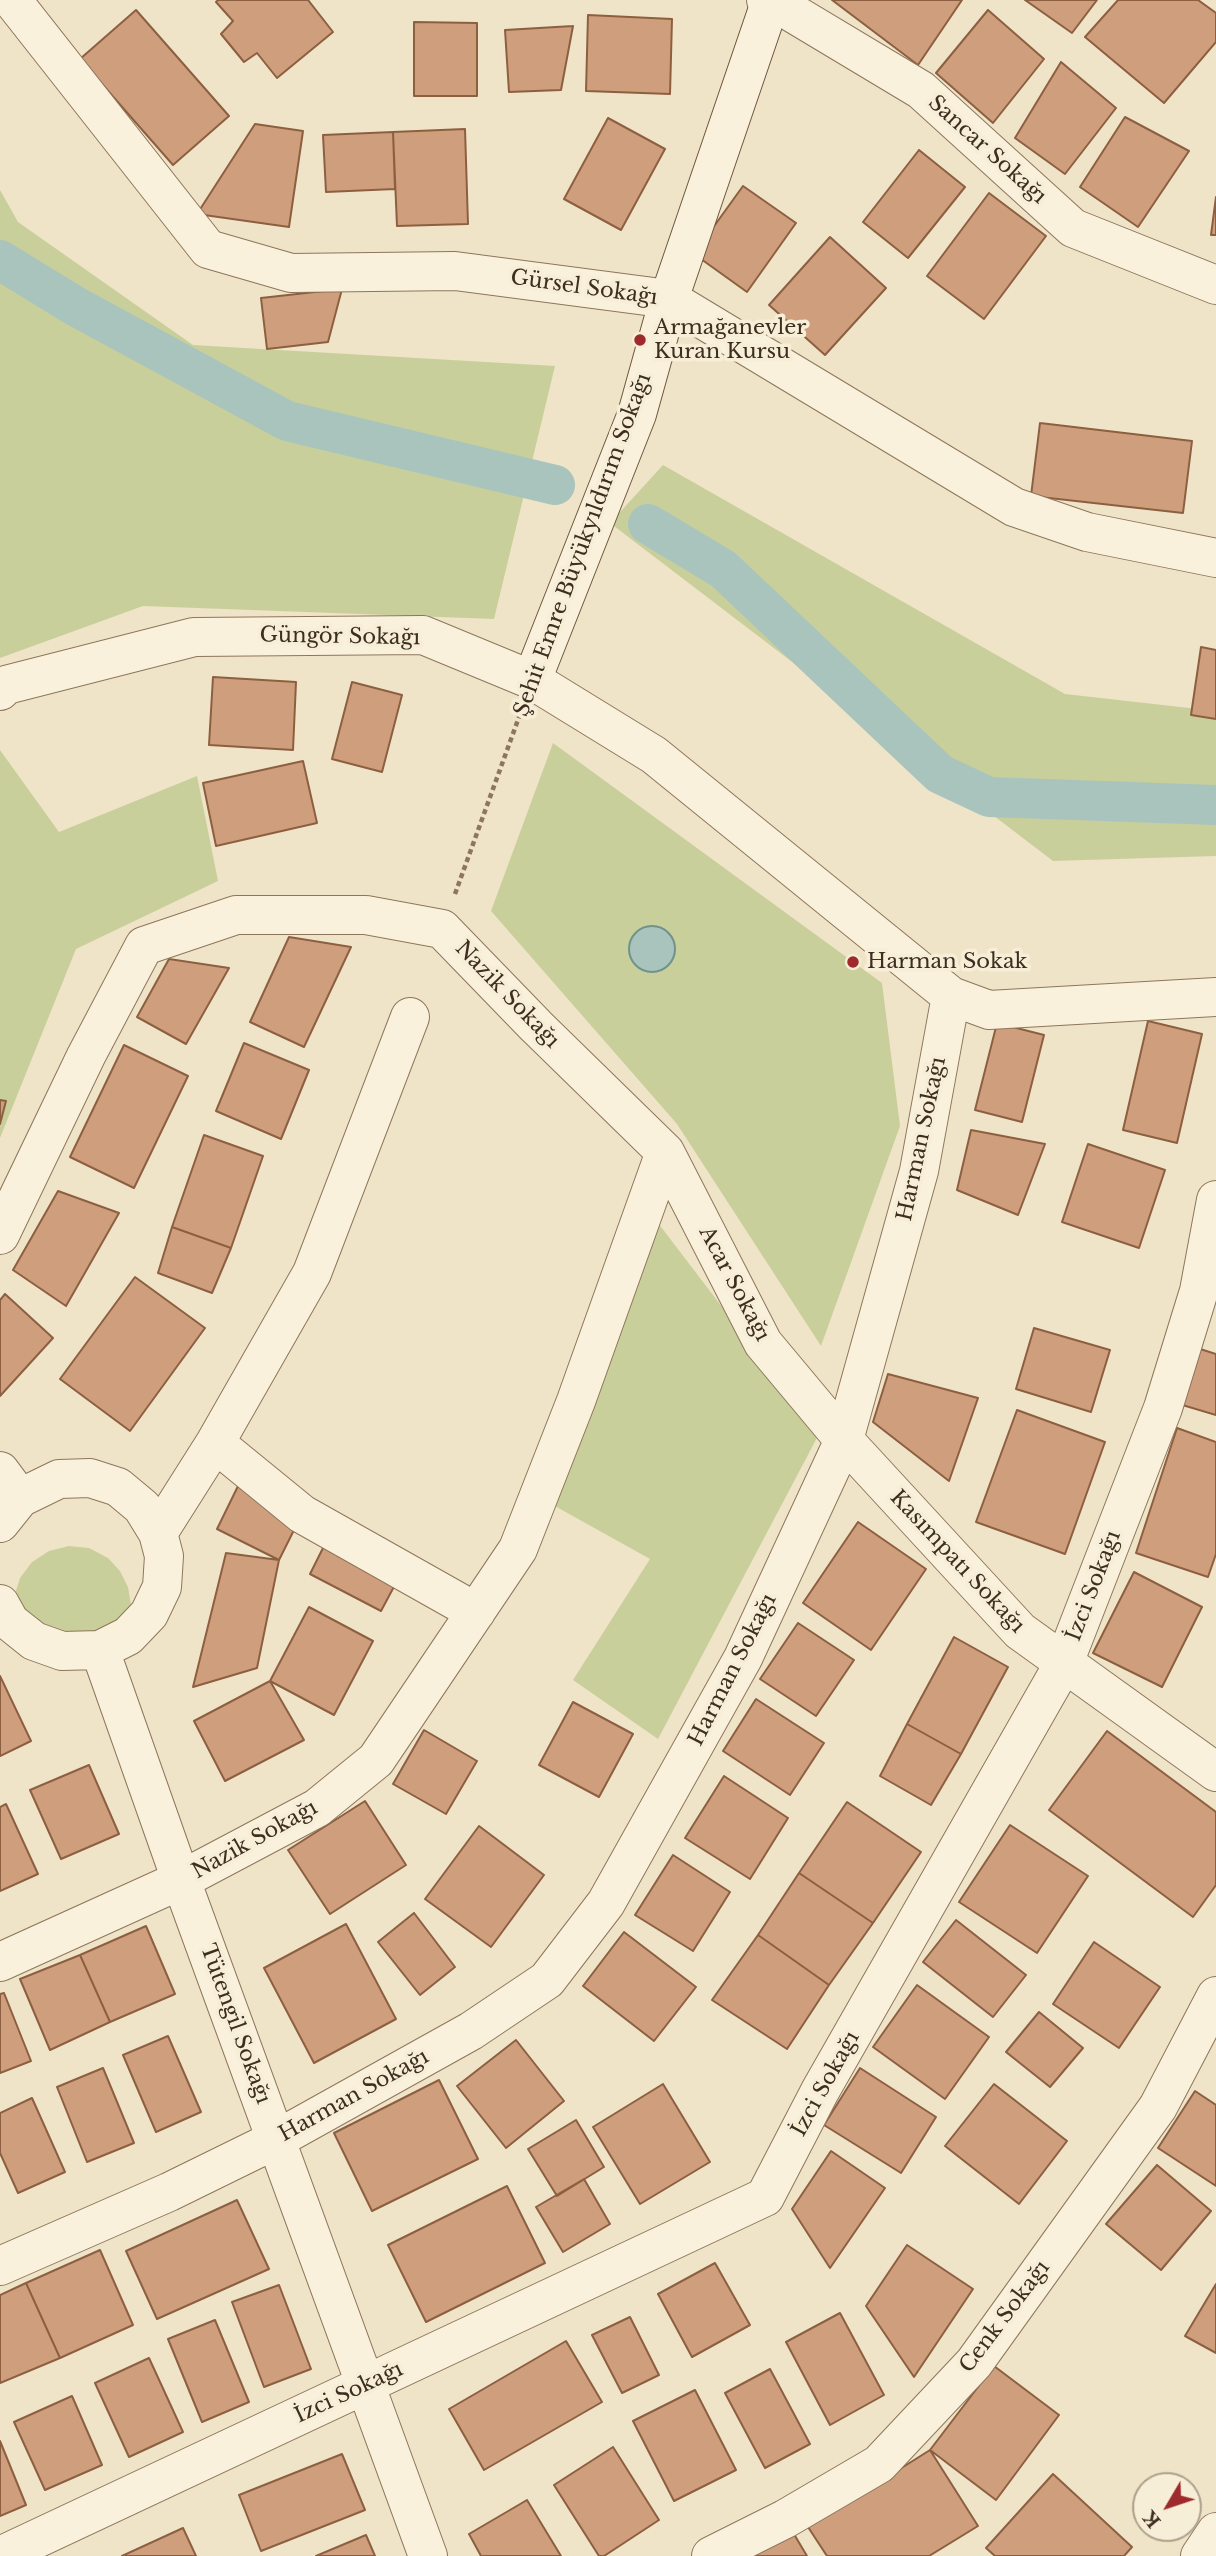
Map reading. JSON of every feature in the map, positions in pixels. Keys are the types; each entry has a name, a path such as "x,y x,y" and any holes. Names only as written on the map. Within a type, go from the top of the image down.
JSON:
{"street":[{"name":"Gürsel Sokağı","path":"12,0 208,249 291,273 455,271 669,299 1014,507 1087,532 1216,558"},
{"name":"Şehit Emre Büyükyıldırım Sokağı","path":"532,680 637,414 669,299 769,0"},
{"name":"Sancar Sokağı","path":"769,0 921,90 1073,228 1216,285"},
{"name":"Güngör Sokağı","path":"0,691 6,685 194,637 423,635 532,680 653,755 951,996"},
{"name":"Nazik Sokağı","path":"0,1236 86,1056 144,946 236,915 366,915 442,929 664,1152 576,1401 518,1549 376,1760 317,1808 181,1880 0,1962"},
{"path":"951,996 989,1010 1216,996"},
{"name":"Harman Sokağı","path":"0,2266 169,2192 277,2139 471,2031 547,1980 606,1903 743,1658 844,1440 919,1171 951,996"},
{"path":"158,1533 215,1443 312,1273 410,1017"},
{"name":"Acar Sokağı","path":"664,1152 763,1343 844,1440"},
{"name":"İzci Sokağı","path":"0,2556 765,2197 820,2091 1064,1663 1163,1408 1199,1291 1216,1200"},
{"name":"Kasımpatı Sokağı","path":"844,1440 1020,1632 1216,1772"},
{"path":"215,1443 302,1514 476,1612"},
{"path":"0,1604 10,1622 34,1641 62,1651 100,1650 128,1636 149,1614 162,1587 164,1556 158,1533 142,1507 118,1488 90,1478 59,1479 7,1497"},
{"name":"Tütengil Sokağı","path":"100,1650 181,1880 428,2556"},
{"name":"Cenk Sokağı","path":"711,2556 785,2519 878,2464 974,2363 1158,2107 1216,1996"},
{"path":"1200,2556 1216,2532"}],"path":[{"name":"Şehit Emre Büyükyıldırım Sokağı","path":"442,929 532,680"}],"green space":[{"path":"0,190 18,222 193,345 555,366 494,619 143,606 0,658"},
{"path":"663,465 1065,694 1216,711 1216,856 1053,861 610,523"},
{"path":"553,743 882,983 900,1126 821,1346 677,1124 491,911"},
{"path":"0,750 59,832 197,776 218,881 76,949 0,1138"},
{"path":"655,1219 819,1434 658,1739 573,1680 650,1559 553,1505"},
{"path":"69,1546 89,1548 108,1558 120,1571 128,1587 131,1605 128,1623 73,1663 14,1597 20,1578 32,1562 49,1551"}],"water":[{"path":"652,926 668,933 675,949 668,965 652,972 636,965 629,949 636,933"}],"building":[{"path":"308,0 333,32 277,78 257,53 244,62 221,34 233,21 216,2"},
{"path":"832,0 962,0 918,65"},
{"path":"1025,0 1097,0 1072,33"},
{"path":"1118,0 1198,0 1216,13 1216,42 1164,103 1085,37"},
{"path":"136,10 229,116 173,165 80,59"},
{"path":"988,10 1044,59 993,123 936,73"},
{"path":"588,15 672,19 670,94 586,91"},
{"path":"414,22 477,23 477,96 414,96"},
{"path":"573,26 561,90 509,92 505,30"},
{"path":"1061,62 1116,108 1065,174 1015,138"},
{"path":"1125,117 1189,151 1138,227 1080,187"},
{"path":"608,118 665,149 621,230 564,199"},
{"path":"255,124 303,131 289,227 197,214"},
{"path":"465,129 468,224 397,226 393,132"},
{"path":"393,132 395,189 326,192 323,135"},
{"path":"919,150 965,187 908,258 863,222"},
{"path":"743,186 796,223 747,292 694,254"},
{"path":"989,193 1046,236 984,319 927,276"},
{"path":"1216,197 1216,235 1211,235"},
{"path":"830,237 886,288 825,355 769,305"},
{"path":"342,289 328,342 267,349 261,298"},
{"path":"1040,423 1192,441 1183,513 1031,496"},
{"path":"1201,647 1216,650 1216,719 1191,715"},
{"path":"213,677 296,682 293,750 209,745"},
{"path":"352,682 402,695 382,772 332,759"},
{"path":"303,761 317,823 216,846 203,783"},
{"path":"289,937 351,947 304,1047 250,1022"},
{"path":"169,959 229,968 186,1044 137,1017"},
{"path":"1148,1021 1202,1034 1177,1143 1123,1130"},
{"path":"997,1023 1044,1035 1022,1122 975,1110"},
{"path":"244,1043 309,1070 281,1139 216,1111"},
{"path":"124,1045 188,1076 134,1188 70,1157"},
{"path":"0,1100 6,1101 0,1124"},
{"path":"971,1130 1045,1144 1018,1215 957,1190"},
{"path":"204,1135 263,1156 231,1248 172,1227"},
{"path":"1088,1144 1165,1170 1139,1248 1062,1222"},
{"path":"58,1191 119,1213 66,1306 13,1270"},
{"path":"172,1227 231,1248 212,1293 158,1273"},
{"path":"135,1277 205,1328 130,1431 60,1379"},
{"path":"5,1294 53,1338 0,1396 0,1300"},
{"path":"1034,1328 1110,1350 1091,1412 1016,1389"},
{"path":"1197,1348 1216,1354 1216,1415 1179,1404"},
{"path":"888,1374 978,1398 949,1481 873,1422"},
{"path":"1017,1410 1105,1442 1065,1554 976,1522"},
{"path":"1177,1428 1216,1442 1216,1554 1208,1577 1136,1553"},
{"path":"240,1482 302,1514 279,1560 217,1529"},
{"path":"858,1522 926,1569 871,1650 803,1603"},
{"path":"325,1544 397,1581 381,1611 310,1574"},
{"path":"226,1553 279,1560 257,1668 193,1687"},
{"path":"1134,1572 1202,1607 1162,1687 1093,1653"},
{"path":"309,1607 373,1641 334,1715 270,1681"},
{"path":"798,1623 854,1660 816,1716 760,1679"},
{"path":"954,1637 1008,1667 961,1754 907,1724"},
{"path":"0,1676 31,1741 0,1756"},
{"path":"270,1681 304,1740 225,1781 194,1721"},
{"path":"756,1699 824,1743 790,1795 723,1751"},
{"path":"573,1702 633,1734 599,1797 539,1765"},
{"path":"907,1724 961,1754 931,1805 880,1776"},
{"path":"424,1730 477,1761 446,1814 393,1784"},
{"path":"1107,1731 1216,1812 1216,1885 1193,1917 1049,1810"},
{"path":"89,1765 119,1834 61,1859 30,1790"},
{"path":"724,1776 788,1818 750,1879 685,1838"},
{"path":"365,1801 406,1865 330,1914 288,1850"},
{"path":"847,1802 921,1852 873,1923 799,1873"},
{"path":"6,1804 38,1874 0,1891 0,1807"},
{"path":"1010,1825 1088,1876 1037,1953 959,1902"},
{"path":"479,1826 544,1875 491,1947 425,1899"},
{"path":"673,1855 730,1892 693,1951 635,1915"},
{"path":"799,1873 873,1923 829,1985 758,1935"},
{"path":"414,1913 455,1967 420,1995 378,1942"},
{"path":"956,1920 1026,1975 993,2017 923,1962"},
{"path":"346,1924 396,2019 314,2063 264,1968"},
{"path":"146,1926 175,1994 110,2022 80,1955"},
{"path":"624,1932 696,1987 654,2041 583,1986"},
{"path":"758,1935 829,1985 787,2049 712,2000"},
{"path":"1094,1942 1160,1987 1119,2048 1053,2004"},
{"path":"80,1955 110,2022 50,2050 20,1979"},
{"path":"917,1985 989,2037 945,2099 873,2047"},
{"path":"4,1993 31,2061 0,2073 0,1994"},
{"path":"1039,2012 1083,2048 1050,2087 1006,2052"},
{"path":"168,2036 201,2112 156,2132 123,2055"},
{"path":"516,2040 564,2101 506,2148 457,2086"},
{"path":"103,2068 134,2143 87,2162 57,2087"},
{"path":"860,2068 936,2117 901,2173 824,2125"},
{"path":"439,2080 478,2159 372,2211 334,2133"},
{"path":"663,2084 710,2162 640,2204 593,2127"},
{"path":"994,2084 1067,2141 1019,2204 945,2146"},
{"path":"1195,2091 1216,2105 1216,2186 1158,2148"},
{"path":"32,2098 65,2172 18,2193 0,2153 0,2113"},
{"path":"576,2120 604,2167 557,2196 528,2149"},
{"path":"831,2151 885,2188 830,2268 792,2209"},
{"path":"1157,2165 1211,2211 1161,2270 1106,2224"},
{"path":"584,2179 610,2224 563,2252 536,2207"},
{"path":"507,2186 545,2263 426,2322 388,2245"},
{"path":"237,2200 269,2269 157,2319 126,2251"},
{"path":"907,2245 973,2289 914,2377 866,2306"},
{"path":"100,2250 133,2325 60,2358 26,2283"},
{"path":"715,2263 750,2325 692,2357 658,2294"},
{"path":"26,2283 60,2358 0,2383 0,2295"},
{"path":"1216,2284 1216,2353 1185,2336"},
{"path":"279,2285 311,2369 264,2387 232,2302"},
{"path":"840,2313 884,2395 830,2425 786,2342"},
{"path":"630,2317 659,2375 622,2393 592,2335"},
{"path":"215,2320 249,2402 202,2422 168,2339"},
{"path":"566,2341 602,2402 484,2470 449,2409"},
{"path":"149,2358 183,2432 129,2457 95,2383"},
{"path":"994,2366 1059,2415 996,2500 930,2450"},
{"path":"770,2369 810,2444 765,2468 725,2393"},
{"path":"695,2390 736,2470 674,2501 633,2421"},
{"path":"72,2396 102,2465 45,2490 14,2422"},
{"path":"0,2441 26,2505 0,2516"},
{"path":"613,2447 659,2520 604,2556 599,2556 554,2485"},
{"path":"930,2450 978,2526 929,2556 827,2556 808,2527"},
{"path":"342,2454 365,2510 261,2551 239,2495"},
{"path":"1053,2474 1132,2547 1124,2556 995,2556 986,2548"},
{"path":"527,2500 561,2556 481,2556 469,2534"},
{"path":"785,2519 807,2556 748,2556"},
{"path":"183,2528 196,2556 122,2556"},
{"path":"366,2535 375,2556 316,2556"}],"waterway":[{"path":"0,260 75,306 287,421 555,485"},
{"path":"648,524 723,569 940,774 989,797 1216,805"}],"place":[{"name":"Armağanevler Kuran Kursu","path":"640,340"},
{"name":"Harman Sokak","path":"853,962"}]}
